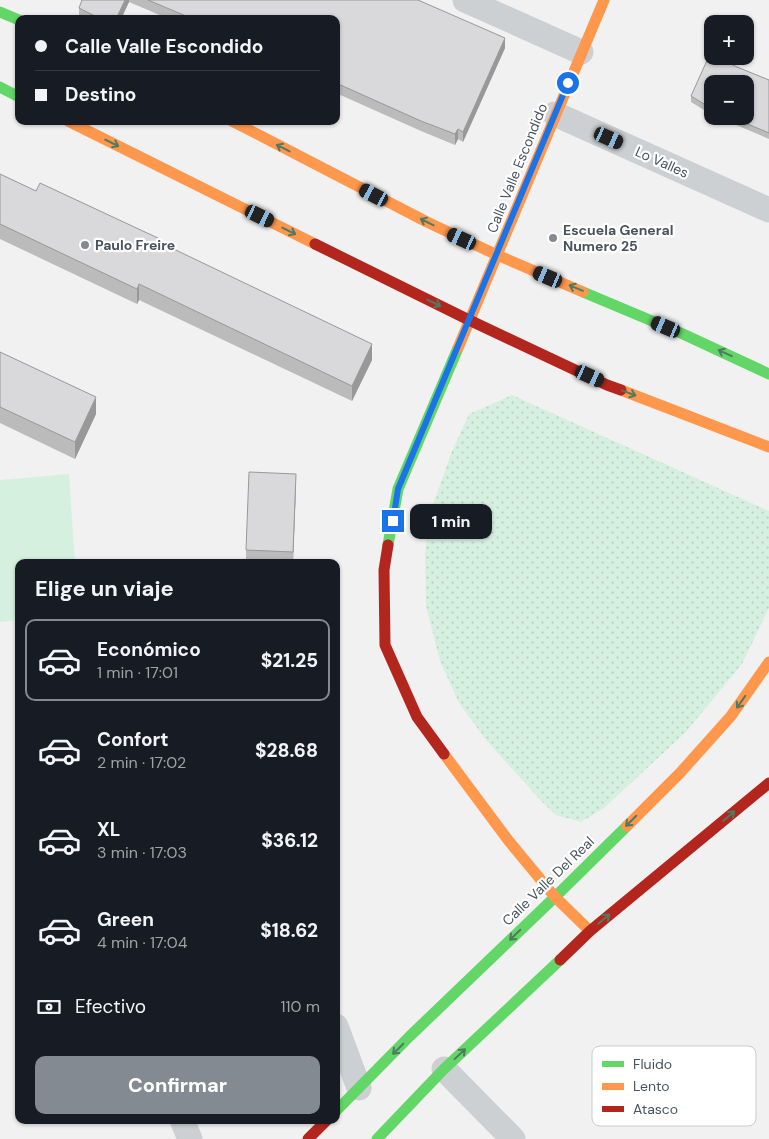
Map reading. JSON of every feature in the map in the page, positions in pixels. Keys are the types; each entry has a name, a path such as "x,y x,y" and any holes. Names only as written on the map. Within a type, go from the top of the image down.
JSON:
{"street":[{"path":"465,0 581,52"},
{"name":"Calle Valle Escondido","path":"590,931 555,897 508,840 417,716 385,645 384,570 398,489 604,0"},
{"path":"0,12 15,18"},
{"path":"0,88 15,95"},
{"name":"Lo Valles","path":"555,114 769,210"},
{"path":"76,125 469,320 607,384 769,447"},
{"path":"240,125 427,222 497,255 683,334 769,374"},
{"name":"Calle Valle Del Real","path":"340,1107 410,1036 555,897 680,773 731,716 769,662"},
{"path":"377,1139 444,1069 590,931 769,783"},
{"path":"340,1037 359,1088"},
{"path":"444,1069 513,1139"},
{"path":"184,1124 190,1139"},
{"path":"308,1139 323,1124"}],"green space":[{"path":"512,395 769,511 769,608 742,664 685,733 604,808 581,822 556,815 542,802 486,740 459,703 440,661 426,606 425,554 430,513 452,451 469,414"},
{"path":"69,474 75,559 15,559 15,620 0,622 0,480"}],"building":[{"path":"82,0 125,0 118,15 93,15 79,8"},
{"path":"148,0 418,0 505,38 463,132 458,129 455,134 340,85 340,15 184,15"},
{"path":"705,65 733,65 769,80 769,133 750,125 754,125 754,75 704,75 704,104 691,96"},
{"path":"0,174 36,191 40,183 160,239 159,242 372,344 352,386 139,284 137,289 0,224"},
{"path":"0,352 96,397 75,442 0,407"},
{"path":"249,472 296,474 293,552 246,550"}],"traffic: fast":[{"path":"0,12 15,18"},
{"path":"0,87 15,95"},
{"path":"583,292 683,334 769,374"},
{"path":"388,545 398,489 458,348"},
{"path":"340,1107 410,1036 627,826"},
{"path":"377,1139 444,1069 560,960"}],"traffic: slow":[{"path":"458,348 604,0"},
{"path":"76,125 315,244"},
{"path":"240,125 427,222 583,292"},
{"path":"621,390 769,447"},
{"path":"627,826 680,773 731,716 769,662"},
{"path":"444,754 508,840 555,897 590,931"}],"traffic: jam":[{"path":"315,244 469,320 621,390"},
{"path":"388,545 384,570 385,645 417,717 444,754"},
{"path":"560,960 590,931 769,783"},
{"path":"308,1139 323,1124"}],"place":[{"name":"Escuela General Numero 25","path":"553,238"},
{"name":"Paulo Freire","path":"85,245"}],"route":[{"path":"393,521 398,489 568,83"}]}
